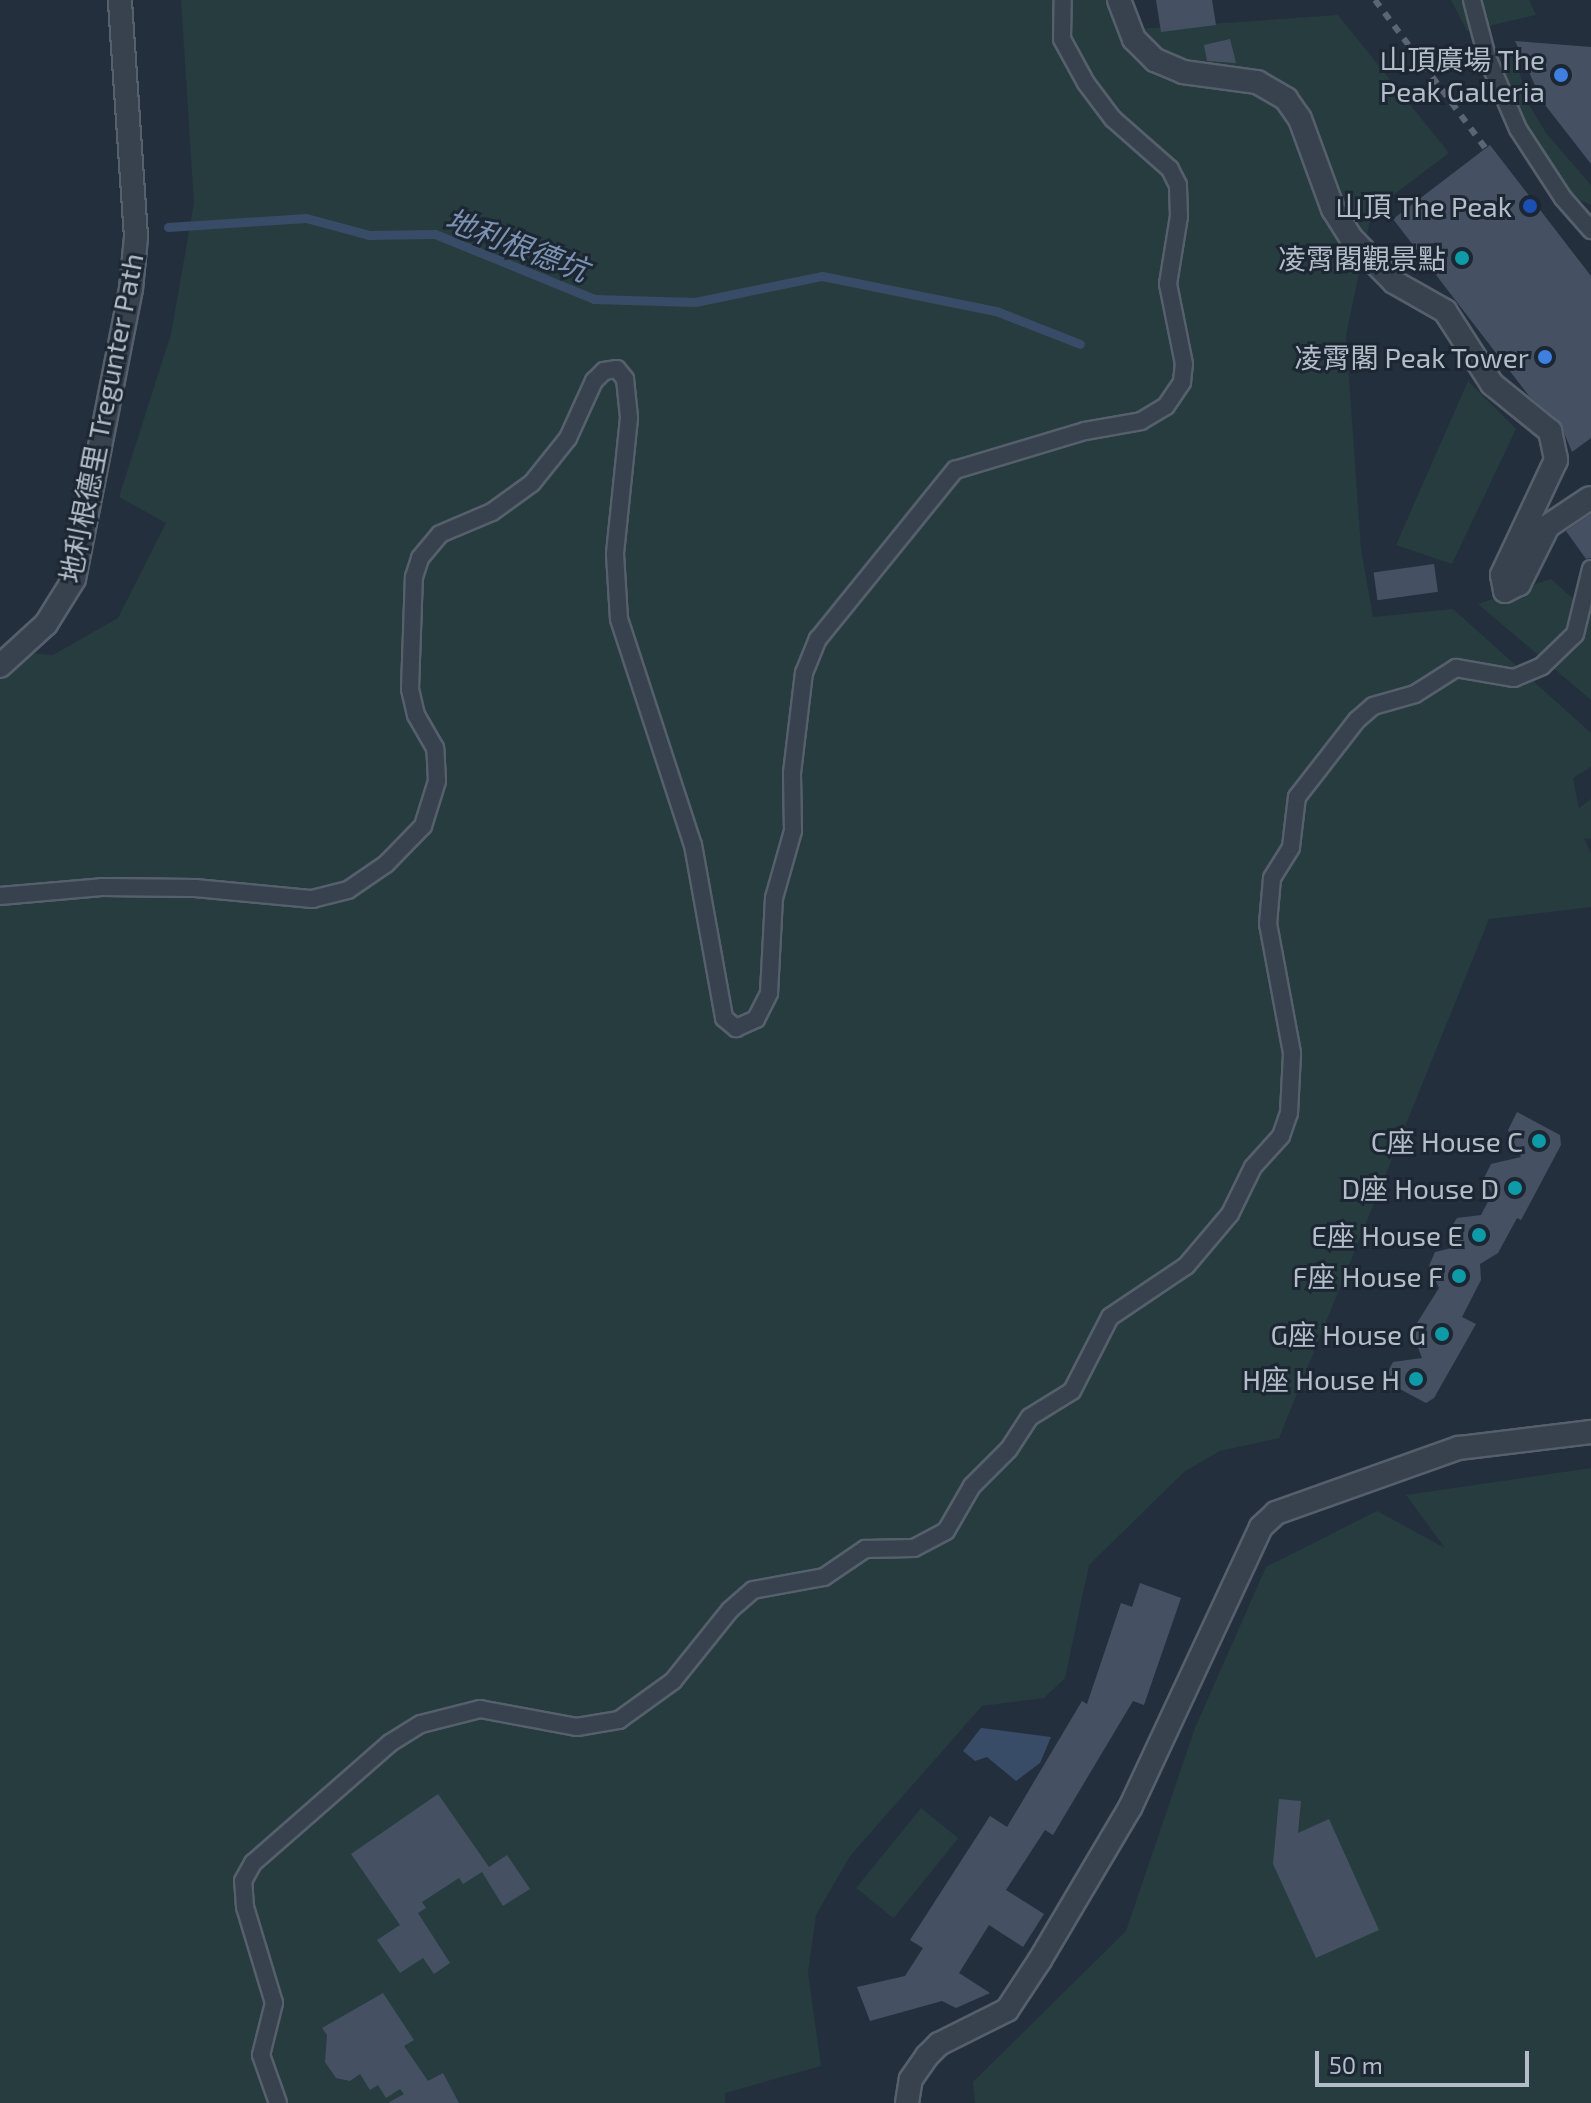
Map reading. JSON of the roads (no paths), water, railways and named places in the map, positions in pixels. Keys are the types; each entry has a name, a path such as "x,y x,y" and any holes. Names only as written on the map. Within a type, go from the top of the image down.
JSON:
{"street":[{"name":"地利根德里 Tregunter Path","path":"0,666 46,624 74,579 119,352 136,237 120,0"},
{"path":"0,896 87,887 195,888 312,899 348,890 386,864 423,826 437,781 435,748 416,715 409,682 420,558 440,534 492,512 532,483 568,438 594,381 604,371 617,369 625,379 629,418 615,554 619,619 636,682 688,825 724,1018 736,1028 756,1019 769,993 774,898 793,831 792,773 804,673 818,639 952,472 1077,433 1141,421 1166,406 1182,382 1184,364 1168,284 1179,216 1177,181 1113,119 1086,83 1062,39 1063,0"},
{"path":"1119,0 1130,34 1155,60 1183,72 1257,82 1286,99 1303,127 1328,198 1352,239 1394,282 1445,311 1492,384 1550,431 1556,460 1502,575 1505,591 1519,584 1548,526 1590,498"},
{"path":"1472,0 1487,57 1518,129 1563,198 1591,230"},
{"path":"278,2103 261,2055 274,2003 244,1897 243,1881 253,1863 390,1743 421,1724 480,1709 569,1726 619,1720 673,1681 730,1610 753,1590 824,1577 865,1549 918,1547 946,1531 972,1486 1009,1449 1030,1417 1072,1391 1110,1317 1186,1266 1228,1218 1250,1170 1281,1136 1289,1113 1292,1053 1268,924 1272,878 1291,847 1297,797 1370,708 1415,694 1451,669 1518,678 1562,651 1575,634 1591,569"},
{"path":"907,2103 911,2079 927,2056 939,2044 1007,2010 1040,1960 1130,1808 1261,1527 1276,1513 1459,1448 1591,1432"}],"water":[{"path":"981,1728 1051,1737 1040,1763 1016,1781 987,1757 975,1761 963,1751"}],"waterway":[{"name":"地利根德坑","path":"168,227 306,218 369,235 435,234 594,299 695,302 822,276 996,311 1080,344"}],"railway":[{"path":"1375,0 1486,149"}],"place":[{"name":"山頂廣場 The Peak Galleria","path":"1561,75"},
{"name":"山頂 The Peak","path":"1530,206"},
{"name":"凌霄閣觀景點","path":"1462,258"},
{"name":"凌霄閣 Peak Tower","path":"1545,357"},
{"name":"C座 House C","path":"1539,1141"},
{"name":"D座 House D","path":"1515,1188"},
{"name":"E座 House E","path":"1479,1235"},
{"name":"F座 House F","path":"1459,1276"},
{"name":"G座 House G","path":"1442,1334"},
{"name":"H座 House H","path":"1416,1379"}]}
